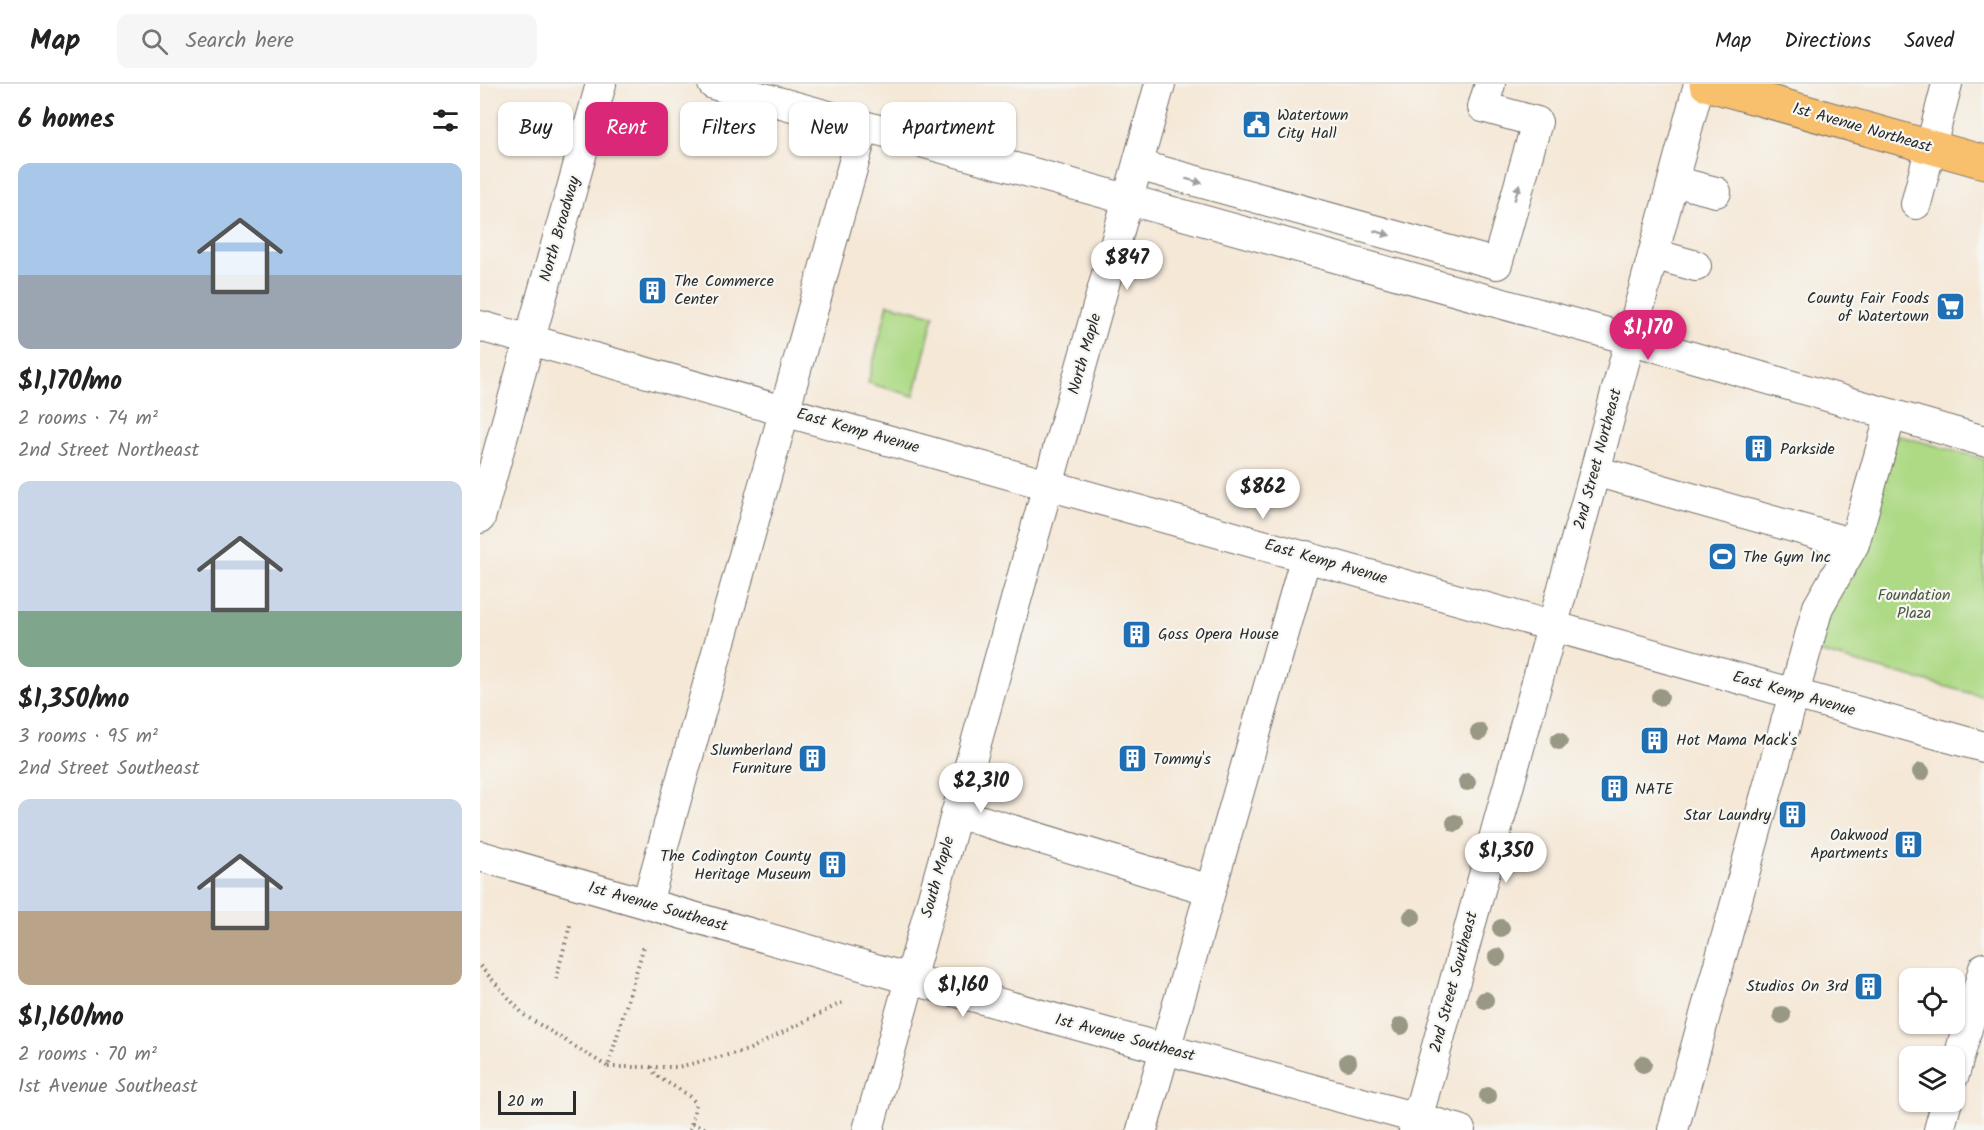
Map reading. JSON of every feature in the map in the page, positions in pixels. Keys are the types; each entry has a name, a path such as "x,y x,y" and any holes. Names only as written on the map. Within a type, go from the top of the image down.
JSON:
{"main road":[{"name":"1st Avenue Northeast","path":"1706,84 1984,162"}],"street":[{"name":"North Broadway","path":"480,518 601,84"},
{"path":"713,84 789,105"},
{"name":"North Maple","path":"1048,485 1160,84"},
{"path":"1137,165 1497,264 1537,122 1483,107 1490,84"},
{"name":"2nd Street Northeast","path":"1552,625 1699,84"},
{"path":"1916,204 1947,84"},
{"path":"869,127 1629,339 1984,441"},
{"path":"647,903 856,156"},
{"path":"1673,180 1716,192"},
{"path":"1653,254 1696,266"},
{"name":"East Kemp Avenue","path":"480,326 1984,747"},
{"path":"1673,1130 1818,607 1854,544 1891,414"},
{"path":"1595,471 1854,544"},
{"name":"South Maple","path":"868,1130 1048,485"},
{"path":"1142,1130 1305,556"},
{"name":"2nd Street Southeast","path":"1415,1124 1552,625"},
{"path":"956,813 1210,890"},
{"name":"1st Avenue Southeast","path":"480,856 1165,1049 1415,1124 1460,1130"},
{"path":"1962,1046 1984,968"},
{"path":"1939,1130 1944,1112"}],"path":[{"path":"556,979 570,925"},
{"path":"608,1067 644,946"},
{"path":"480,966 524,1015 608,1067 678,1067 748,1050 845,1001"},
{"path":"651,1067 653,1074 692,1097 696,1104 690,1130"},
{"path":"692,1124 711,1130"}],"green space":[{"path":"888,304 934,315 914,396 868,383"},
{"name":"Foundation Plaza","path":"1897,435 1984,459 1984,697 1818,652 1836,586"}],"place":[{"name":"Watertown City Hall","path":"1256,124"},
{"name":"The Commerce Center","path":"653,290"},
{"name":"County Fair Foods of Watertown","path":"1950,307"},
{"name":"Parkside","path":"1759,449"},
{"name":"The Gym Inc","path":"1722,557"},
{"name":"Goss Opera House","path":"1137,634"},
{"name":"Hot Mama Mack's","path":"1655,740"},
{"name":"Slumberland Furniture","path":"813,759"},
{"name":"Tommy's","path":"1132,759"},
{"name":"NATE","path":"1614,789"},
{"name":"Star Laundry","path":"1792,815"},
{"name":"Oakwood Apartments","path":"1909,844"},
{"name":"The Codington County Heritage Museum","path":"832,865"},
{"name":"Studios On 3rd","path":"1869,986"}]}
